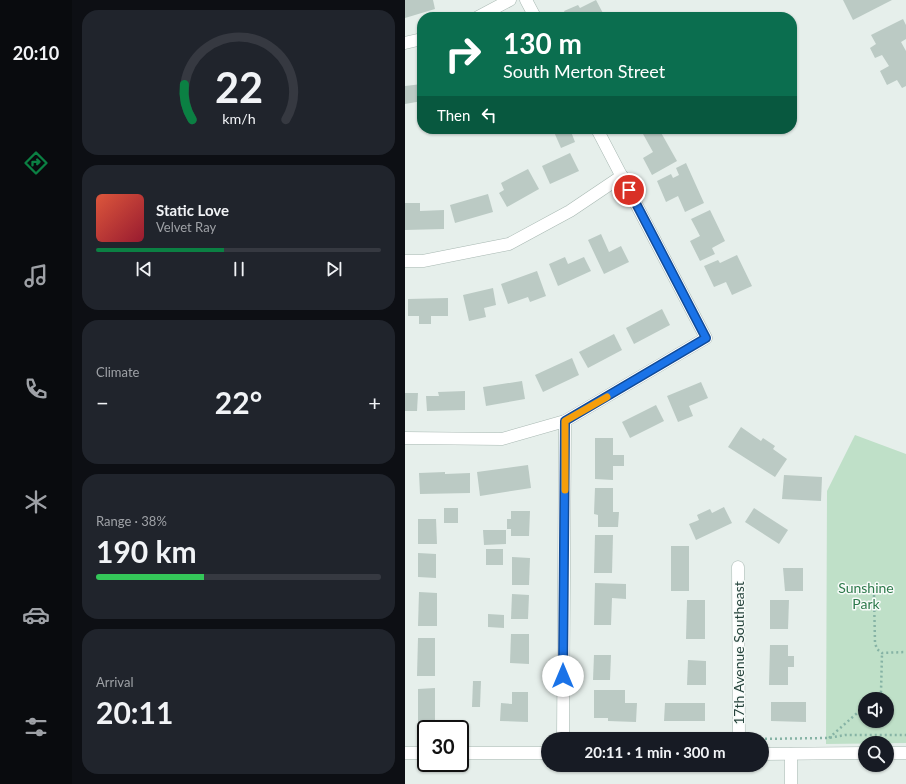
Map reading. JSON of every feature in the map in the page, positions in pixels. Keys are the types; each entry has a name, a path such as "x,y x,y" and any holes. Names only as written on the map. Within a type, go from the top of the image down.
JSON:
{"street":[{"path":"487,12 510,0"},
{"path":"526,0 532,12"},
{"path":"405,43 417,40"},
{"path":"405,438 502,439 565,421 706,338 600,134"},
{"path":"405,262 423,262 509,244 570,211 622,176"},
{"path":"563,732 565,421"},
{"name":"17th Avenue Southeast","path":"738,567 739,732"},
{"path":"405,753 417,753"},
{"path":"469,753 541,753"},
{"path":"894,754 906,753"},
{"path":"769,754 858,754"},
{"path":"791,754 791,784"}],"path":[{"path":"874,594 875,643 877,649 881,653 881,692"},
{"path":"881,653 906,652"},
{"path":"828,738 858,712"},
{"path":"769,739 828,738 845,735 906,735"}],"green space":[{"name":"Sunshine Park","path":"855,435 906,454 906,743 894,743 894,736 858,736 858,744 826,744 827,491"}],"building":[{"path":"405,0 433,0 435,9 425,12 417,12 417,14 405,18"},
{"path":"596,0 602,12 564,11 578,5 580,8"},
{"path":"843,0 892,0 853,20"},
{"path":"903,19 906,25 906,39 901,42 906,51 906,86 902,88 897,80 887,85 880,71 889,66 882,55 875,58 870,48 876,44 871,35"},
{"path":"417,85 417,102 405,104 405,86"},
{"path":"555,134 572,134 575,142 561,148"},
{"path":"643,134 662,134 677,161 652,175 643,158 653,152"},
{"path":"570,153 579,171 550,184 542,166"},
{"path":"686,163 704,203 685,212 678,196 666,202 657,181 671,174 673,178 679,175 676,168"},
{"path":"528,169 539,189 507,207 499,193 504,190 501,183"},
{"path":"488,194 493,212 455,223 450,205"},
{"path":"405,203 420,203 420,211 444,210 444,229 405,230"},
{"path":"710,210 725,241 712,248 715,254 700,261 690,241 700,236 691,219"},
{"path":"601,234 609,252 621,246 629,262 604,274 588,240"},
{"path":"737,255 752,286 732,295 726,282 714,287 704,266 718,260 720,263"},
{"path":"565,257 568,264 584,257 591,271 558,286 549,264"},
{"path":"537,271 546,296 530,302 528,297 508,304 501,284"},
{"path":"493,288 496,305 484,308 486,317 469,321 463,295"},
{"path":"448,298 448,316 431,316 431,324 419,324 419,316 408,316 408,299"},
{"path":"662,309 670,325 634,344 626,328"},
{"path":"614,334 622,350 588,368 579,352"},
{"path":"572,358 579,375 543,392 535,375"},
{"path":"522,381 525,399 486,406 483,387"},
{"path":"701,382 708,398 689,406 693,416 678,422 667,396"},
{"path":"465,391 465,410 427,411 426,396 439,396 438,392"},
{"path":"405,393 418,393 417,411 405,411"},
{"path":"656,405 664,421 630,438 622,422"},
{"path":"741,427 761,441 763,438 775,446 773,449 787,459 775,477 728,447"},
{"path":"595,438 613,438 613,455 624,455 624,466 613,466 613,480 595,479"},
{"path":"528,465 531,488 480,496 477,472"},
{"path":"445,472 445,474 470,473 470,493 420,494 419,473"},
{"path":"784,475 822,477 821,501 782,499"},
{"path":"595,488 613,488 613,512 619,512 618,527 598,527 598,515 594,514"},
{"path":"724,507 732,523 696,540 689,524 699,520 697,515 710,509 712,513"},
{"path":"444,508 458,508 458,523 444,523"},
{"path":"754,508 788,530 779,544 745,522"},
{"path":"511,511 530,511 529,536 511,536 511,529 507,529 507,519 511,519"},
{"path":"418,519 436,519 437,544 418,544"},
{"path":"483,530 506,530 506,544 484,545"},
{"path":"595,535 613,535 612,573 594,573"},
{"path":"671,546 689,546 689,591 671,591"},
{"path":"486,549 503,549 503,565 486,565"},
{"path":"418,553 436,554 436,578 418,577"},
{"path":"512,557 530,558 529,585 512,585"},
{"path":"783,568 803,568 803,591 785,591"},
{"path":"595,583 626,584 626,599 612,598 611,625 594,625"},
{"path":"419,592 437,593 437,626 418,626"},
{"path":"512,594 529,595 528,619 511,619"},
{"path":"687,600 705,600 705,639 686,639"},
{"path":"770,600 789,600 788,629 770,629"},
{"path":"488,614 504,615 504,628 488,627"},
{"path":"511,634 529,634 529,664 510,663"},
{"path":"418,638 435,638 435,676 417,676"},
{"path":"770,645 788,645 788,656 794,656 794,667 788,667 788,685 769,685"},
{"path":"594,655 611,655 610,680 593,680"},
{"path":"688,660 706,661 706,685 687,685"},
{"path":"473,681 481,681 480,707 472,707"},
{"path":"435,688 435,720 418,720 418,689"},
{"path":"594,690 625,690 625,703 637,703 636,722 608,721 608,718 594,718"},
{"path":"512,692 528,692 528,722 500,721 501,703 512,704"},
{"path":"771,702 806,702 806,722 771,721"},
{"path":"665,703 705,703 705,721 664,721"}],"slow traffic":[{"path":"565,490 565,421 607,397"}],"route":[{"path":"563,676 565,421 706,338 629,190"}]}
